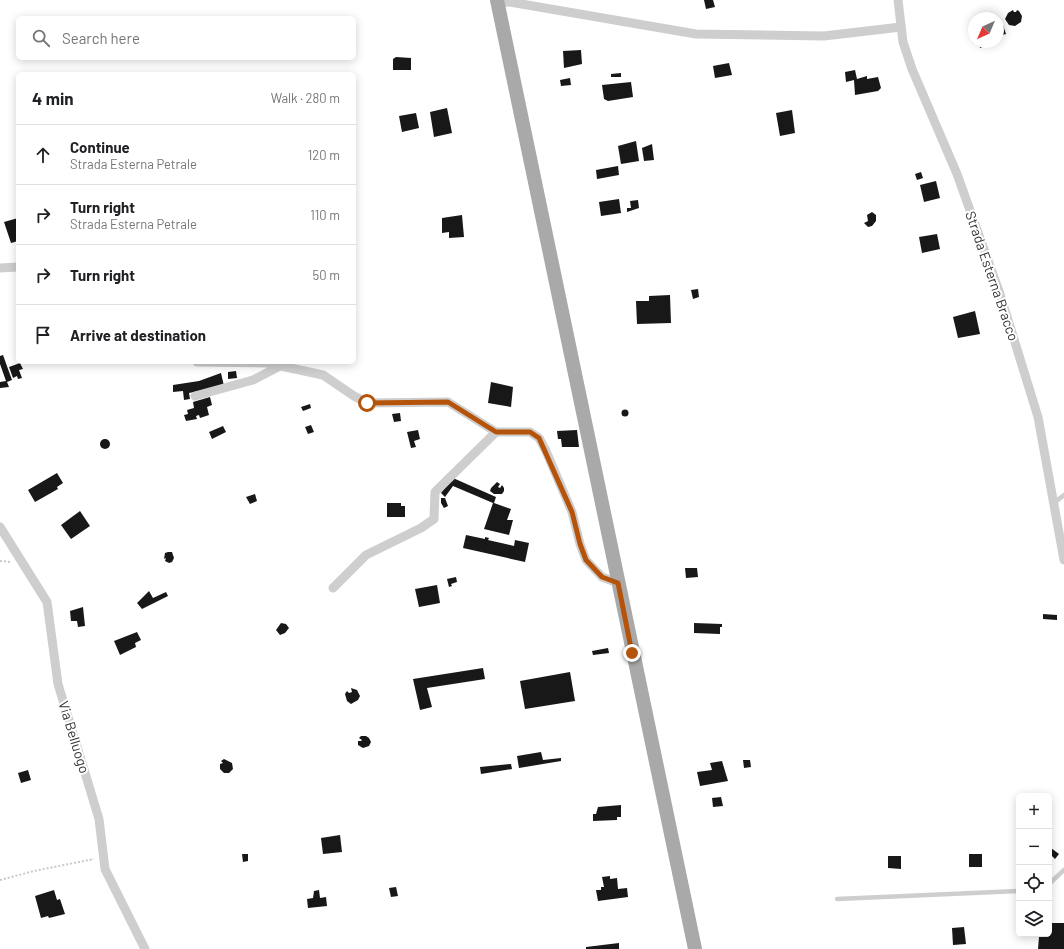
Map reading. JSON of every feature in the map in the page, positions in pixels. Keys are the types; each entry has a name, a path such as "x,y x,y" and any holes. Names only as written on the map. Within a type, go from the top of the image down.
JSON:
{"main road":[{"path":"498,2 695,949"}],"street":[{"name":"Strada Esterna Bracco","path":"898,0 903,42 912,69 957,174 1000,294 1038,417 1064,560"},
{"path":"498,2 510,2 696,34 824,36 901,28"},
{"path":"0,268 16,267"},
{"path":"271,364 323,375 367,403 448,402 496,432 530,432 539,438 572,512 580,544 586,560 602,577 618,583"},
{"path":"195,396 253,380 280,366"},
{"path":"333,588 366,555 421,528 434,519 435,492 496,432"},
{"name":"Via Belluogo","path":"0,527 47,602 58,684 99,819 105,869 145,949"}],"lane":[{"path":"1054,503 1064,495"},
{"path":"1052,881 1064,870"},
{"path":"837,899 1016,891"}],"path":[{"path":"0,880 34,871 103,857"}],"building":[{"path":"704,0 713,0 715,7 706,9"},
{"path":"1013,10 1014,12 1017,10 1019,11 1022,16 1021,22 1015,26 1009,25 1005,19 1008,13"},
{"path":"581,50 582,64 564,68 563,51"},
{"path":"396,57 411,58 411,70 393,70 393,59"},
{"path":"729,63 732,75 715,78 713,66"},
{"path":"855,70 857,79 867,76 867,79 878,77 881,88 878,91 855,95 854,80 846,82 845,72"},
{"path":"621,73 621,77 611,77 611,74"},
{"path":"570,78 571,85 561,86 560,80"},
{"path":"631,82 633,97 608,101 604,99 602,85"},
{"path":"447,108 452,133 434,137 430,112"},
{"path":"792,110 795,133 780,136 776,113"},
{"path":"416,113 419,128 402,132 399,116"},
{"path":"636,141 639,161 621,164 618,146"},
{"path":"652,144 654,160 644,161 642,148"},
{"path":"618,166 619,175 597,179 596,170"},
{"path":"921,172 923,178 917,180 915,174"},
{"path":"936,181 940,198 924,202 920,185"},
{"path":"619,199 621,213 601,216 599,202"},
{"path":"638,200 639,208 627,212 627,208 631,208 630,201"},
{"path":"872,212 876,215 876,221 872,226 868,227 864,223 868,221 867,215"},
{"path":"462,215 464,237 449,238 449,232 442,233 442,218"},
{"path":"16,219 16,242 11,243 4,222"},
{"path":"937,234 940,249 922,253 919,237"},
{"path":"698,289 699,297 693,299 691,290"},
{"path":"670,295 671,323 637,324 636,301 649,301 649,296"},
{"path":"975,311 980,334 958,338 953,317"},
{"path":"3,355 12,380 7,382 9,387 0,388 0,382 6,381 0,364 0,356"},
{"path":"20,364 23,369 19,370 22,378 18,379 17,376 13,378 9,367"},
{"path":"236,371 237,378 228,379 228,372"},
{"path":"221,373 224,386 189,393 190,399 184,400 183,391 173,392 173,385 199,381"},
{"path":"491,382 513,387 511,407 488,403"},
{"path":"210,397 212,405 207,407 209,415 200,418 199,415 196,416 197,419 186,421 184,415 188,414 187,410 194,408 193,402"},
{"path":"310,404 311,408 303,411 301,407"},
{"path":"625,409 628,410 628,416 625,417 622,416 621,413 622,410"},
{"path":"400,413 401,421 394,422 392,414"},
{"path":"311,425 314,432 308,434 305,427"},
{"path":"223,426 226,432 212,439 209,432"},
{"path":"418,430 420,439 414,441 416,447 411,448 407,432"},
{"path":"577,430 579,447 562,447 561,439 558,439 557,431"},
{"path":"103,439 107,439 109,440 109,448 103,449 100,446 100,442"},
{"path":"57,473 63,483 57,487 58,489 35,502 28,490"},
{"path":"453,478 496,497 494,503 511,509 507,520 513,520 509,535 484,529 493,503 453,486 445,497 441,493"},
{"path":"497,482 500,484 498,487 500,488 502,485 504,488 502,494 494,494 490,491"},
{"path":"255,494 257,501 250,504 246,497"},
{"path":"441,498 445,498 448,506 444,508 441,503"},
{"path":"387,503 401,503 401,506 405,506 405,517 387,517"},
{"path":"80,511 90,526 71,539 61,525"},
{"path":"466,535 485,539 485,537 489,538 488,540 514,546 515,540 529,543 525,562 463,548"},
{"path":"172,552 174,558 172,562 169,563 165,561 166,558 164,559 165,553"},
{"path":"685,568 697,568 698,577 686,578"},
{"path":"456,577 457,582 451,584 452,586 449,587 447,579"},
{"path":"437,585 440,603 419,607 415,589"},
{"path":"149,591 153,598 166,592 168,596 142,609 137,603"},
{"path":"83,607 85,626 78,627 77,621 71,621 70,611"},
{"path":"1043,614 1057,615 1057,620 1043,619"},
{"path":"281,623 286,624 289,628 285,633 280,635 276,630"},
{"path":"694,623 722,624 722,627 720,627 720,634 694,633"},
{"path":"137,632 141,640 135,643 136,647 120,655 114,641"},
{"path":"608,648 609,653 593,655 592,651"},
{"path":"483,668 485,679 427,688 432,707 420,710 413,679"},
{"path":"570,672 575,701 525,709 520,681"},
{"path":"351,688 357,690 360,696 358,700 351,704 347,701 345,694 347,691 349,693 352,692"},
{"path":"361,736 366,736 369,738 371,742 369,746 363,748 358,745 358,741 362,740 359,738"},
{"path":"541,752 543,760 561,758 561,761 519,768 517,756"},
{"path":"224,759 232,763 233,769 229,773 224,773 220,769 220,764 223,763 221,761"},
{"path":"743,760 750,760 751,767 744,768"},
{"path":"722,761 728,781 700,786 697,772 712,770 710,763"},
{"path":"511,764 512,769 481,774 480,767"},
{"path":"28,770 31,780 21,783 18,773"},
{"path":"721,797 723,806 713,807 712,798"},
{"path":"621,805 621,817 617,817 617,820 593,821 593,814 596,814 598,807"},
{"path":"340,835 342,852 323,854 321,838"},
{"path":"1052,849 1059,854 1055,859 1052,856"},
{"path":"242,854 248,854 248,861 243,862"},
{"path":"969,854 982,854 982,867 969,867"},
{"path":"888,856 901,856 901,869 888,868"},
{"path":"610,876 610,879 617,878 618,889 627,888 628,897 598,901 596,890 601,890 601,887 604,887 602,877"},
{"path":"396,887 398,896 391,897 389,888"},
{"path":"54,890 57,900 60,899 65,914 49,918 48,916 41,918 35,896"},
{"path":"319,890 320,898 326,897 327,906 308,908 307,899 313,898 314,891"},
{"path":"1052,923 1064,923 1064,949 1038,949 1039,937 1052,937"},
{"path":"964,927 966,944 953,945 952,928"},
{"path":"619,943 619,949 586,949 586,947"}],"route":[{"path":"367,403 448,402 496,432 530,432 539,438 572,512 580,544 586,560 602,577 618,583 632,653"}]}
